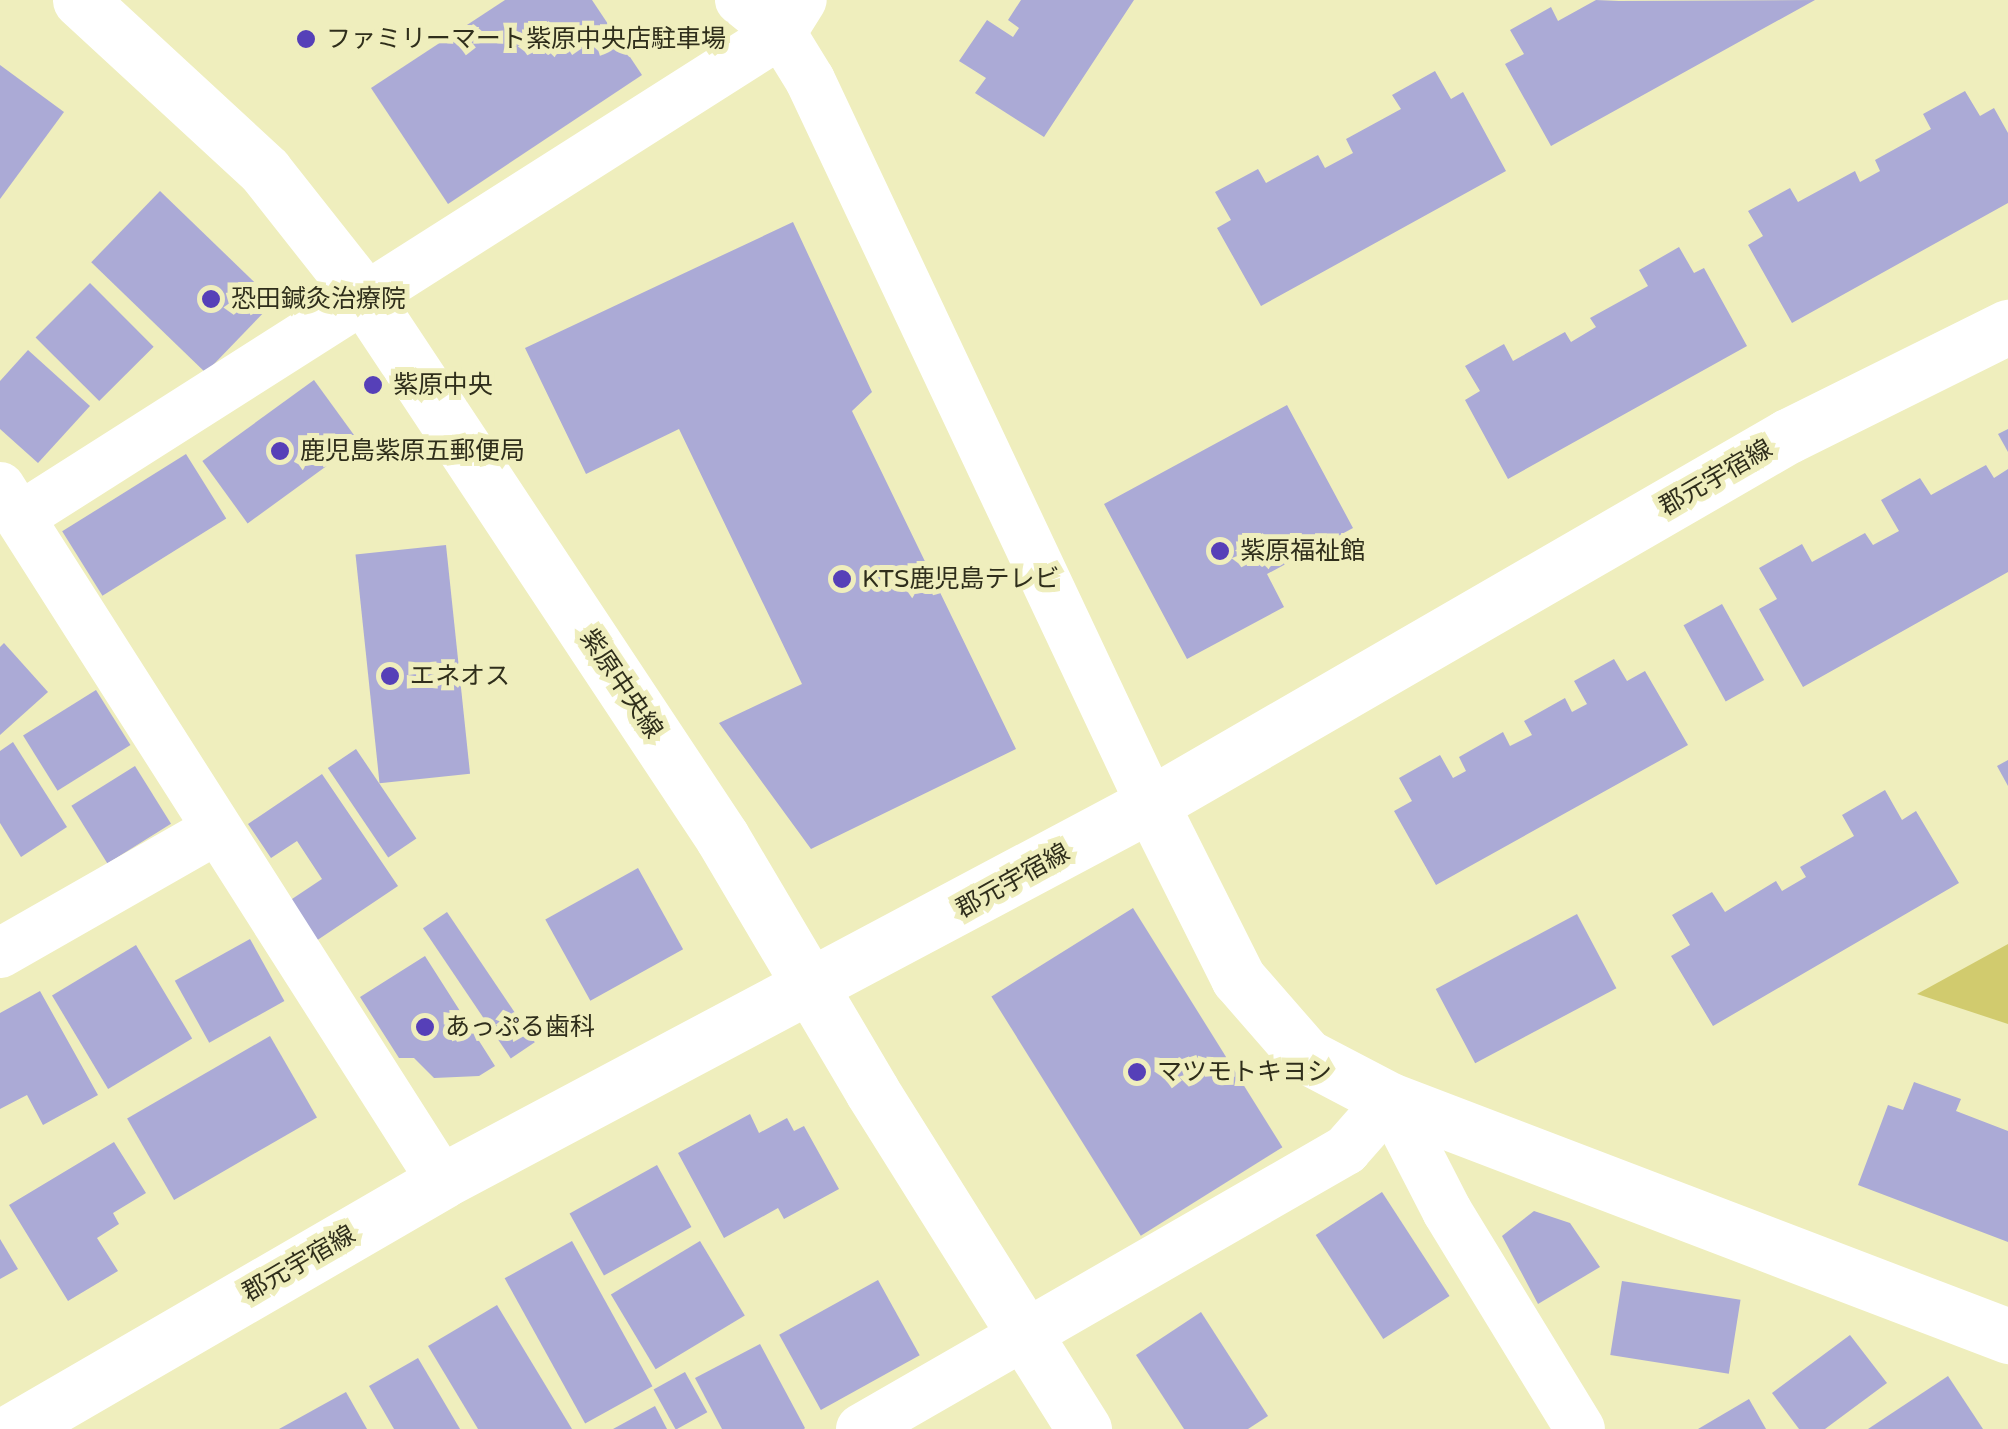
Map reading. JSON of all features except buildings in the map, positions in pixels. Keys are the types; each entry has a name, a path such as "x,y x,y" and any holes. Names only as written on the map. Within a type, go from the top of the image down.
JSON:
{"street":[{"name":"紫原中央線","path":"80,0 265,171 363,295 722,837 1026,1340 1084,1429"},
{"path":"740,0 792,16"},
{"path":"442,1181 12,501 363,295 792,16"},
{"path":"792,16 810,80 1151,804 1238,978 1306,1056 1390,1100 2008,1336"},
{"name":"郡元宇宿線","path":"15,1429 442,1181 813,989 1151,804 1788,436 2008,327"},
{"path":"0,953 217,828"},
{"path":"862,1429 1026,1340 1346,1150 1390,1100"},
{"path":"1390,1100 1447,1211 1580,1429"}],"shaded area":[{"path":"2008,944 2008,1024 1917,994"}],"place":[{"name":"ファミリーマート紫原中央店駐車場","path":"306,39"},
{"name":"恐田鍼灸治療院","path":"211,299"},
{"name":"紫原中央","path":"373,385"},
{"name":"鹿児島紫原五郵便局","path":"280,451"},
{"name":"紫原福祉館","path":"1220,551"},
{"name":"KTS鹿児島テレビ","path":"842,579"},
{"name":"エネオス","path":"390,676"},
{"name":"あっぷる歯科","path":"425,1027"},
{"name":"マツモトキヨシ","path":"1137,1072"}]}
